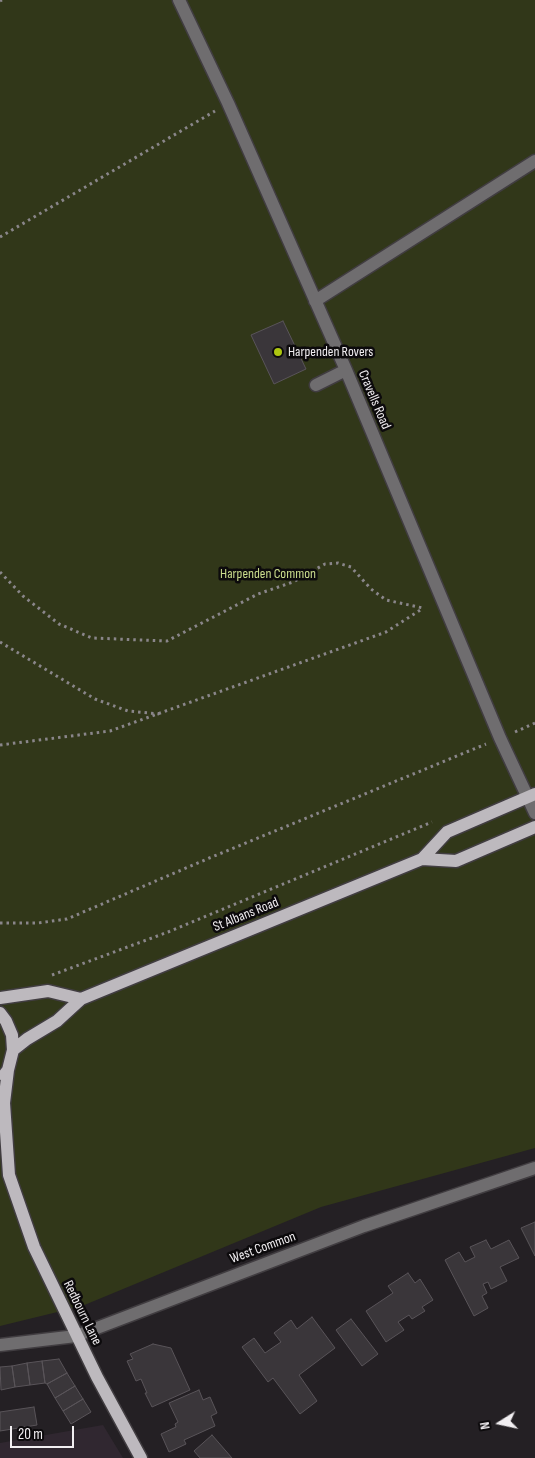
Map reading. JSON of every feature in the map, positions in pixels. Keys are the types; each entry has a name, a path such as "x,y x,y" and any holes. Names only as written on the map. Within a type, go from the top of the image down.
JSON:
{"main road":[{"name":"St Albans Road","path":"13,1050 27,1039 58,1021 81,999 422,859 447,832 531,796"},
{"name":"St Albans Road","path":"422,859 456,861 535,827"},
{"path":"0,998 48,991 81,999"},
{"path":"0,1013 6,1020 12,1035 13,1050 8,1070 0,1081"},
{"name":"Redbourn Lane","path":"8,1070 4,1103 9,1175"},
{"name":"Redbourn Lane","path":"0,1161 9,1175 34,1247 76,1336 141,1458"}],"street":[{"name":"Cravells Road","path":"179,0 228,103 346,370 500,738 531,796 535,813"},
{"path":"315,301 535,161"},
{"path":"316,385 346,370"},
{"name":"West Common","path":"0,1345 76,1336 364,1226 535,1168"}],"path":[{"path":"0,237 228,103"},
{"path":"0,572 23,596 59,624 92,638 167,641 258,594 293,582 325,564 338,563 351,567 371,589 386,600 423,608 444,605"},
{"path":"0,745 110,731 162,714 386,632 423,608"},
{"path":"0,642 95,699 128,711 162,714"},
{"path":"0,923 38,923 68,919 206,859 535,723"},
{"path":"47,976 168,932 434,821"}],"shaded area":[{"path":"103,1425 123,1458 0,1458 0,1443"}],"green space":[{"name":"Harpenden Common","path":"0,0 535,0 535,1148 321,1207 82,1306 0,1326"}],"building":[{"name":"Harpenden Rovers","path":"283,321 306,369 274,384 251,335"},
{"path":"535,1222 535,1256 521,1228"},
{"path":"486,1240 491,1249 509,1240 519,1258 500,1267 507,1281 491,1289 488,1282 483,1284 487,1293 482,1296 488,1308 474,1316 445,1260 459,1252 465,1262 475,1257 470,1247"},
{"path":"408,1273 415,1283 420,1279 433,1300 422,1307 425,1311 412,1319 409,1315 398,1322 404,1330 386,1342 366,1311 393,1293 388,1286"},
{"path":"312,1317 335,1348 299,1375 317,1401 300,1414 273,1378 268,1382 242,1347 254,1338 265,1353 281,1342 274,1333 291,1320 297,1329"},
{"path":"351,1319 378,1354 362,1366 336,1330"},
{"path":"153,1344 171,1348 190,1390 152,1407 141,1379 136,1381 127,1361 133,1359 130,1354"},
{"path":"59,1359 67,1373 47,1384 45,1383 42,1361"},
{"path":"42,1361 45,1383 30,1385 27,1363"},
{"path":"27,1363 30,1385 15,1387 12,1366"},
{"path":"12,1366 15,1387 1,1390 0,1367"},
{"path":"67,1373 75,1386 55,1398 47,1384"},
{"path":"75,1386 83,1399 63,1411 55,1398"},
{"path":"199,1390 203,1400 210,1397 217,1413 211,1416 215,1426 184,1440 186,1444 169,1452 161,1434 176,1427 175,1424 178,1422 169,1403"},
{"path":"83,1399 91,1412 71,1424 63,1411"},
{"path":"34,1407 37,1425 0,1431 0,1412"},
{"path":"212,1435 232,1458 200,1458 194,1451"}],"place":[{"name":"Harpenden Rovers","path":"278,352"}]}
